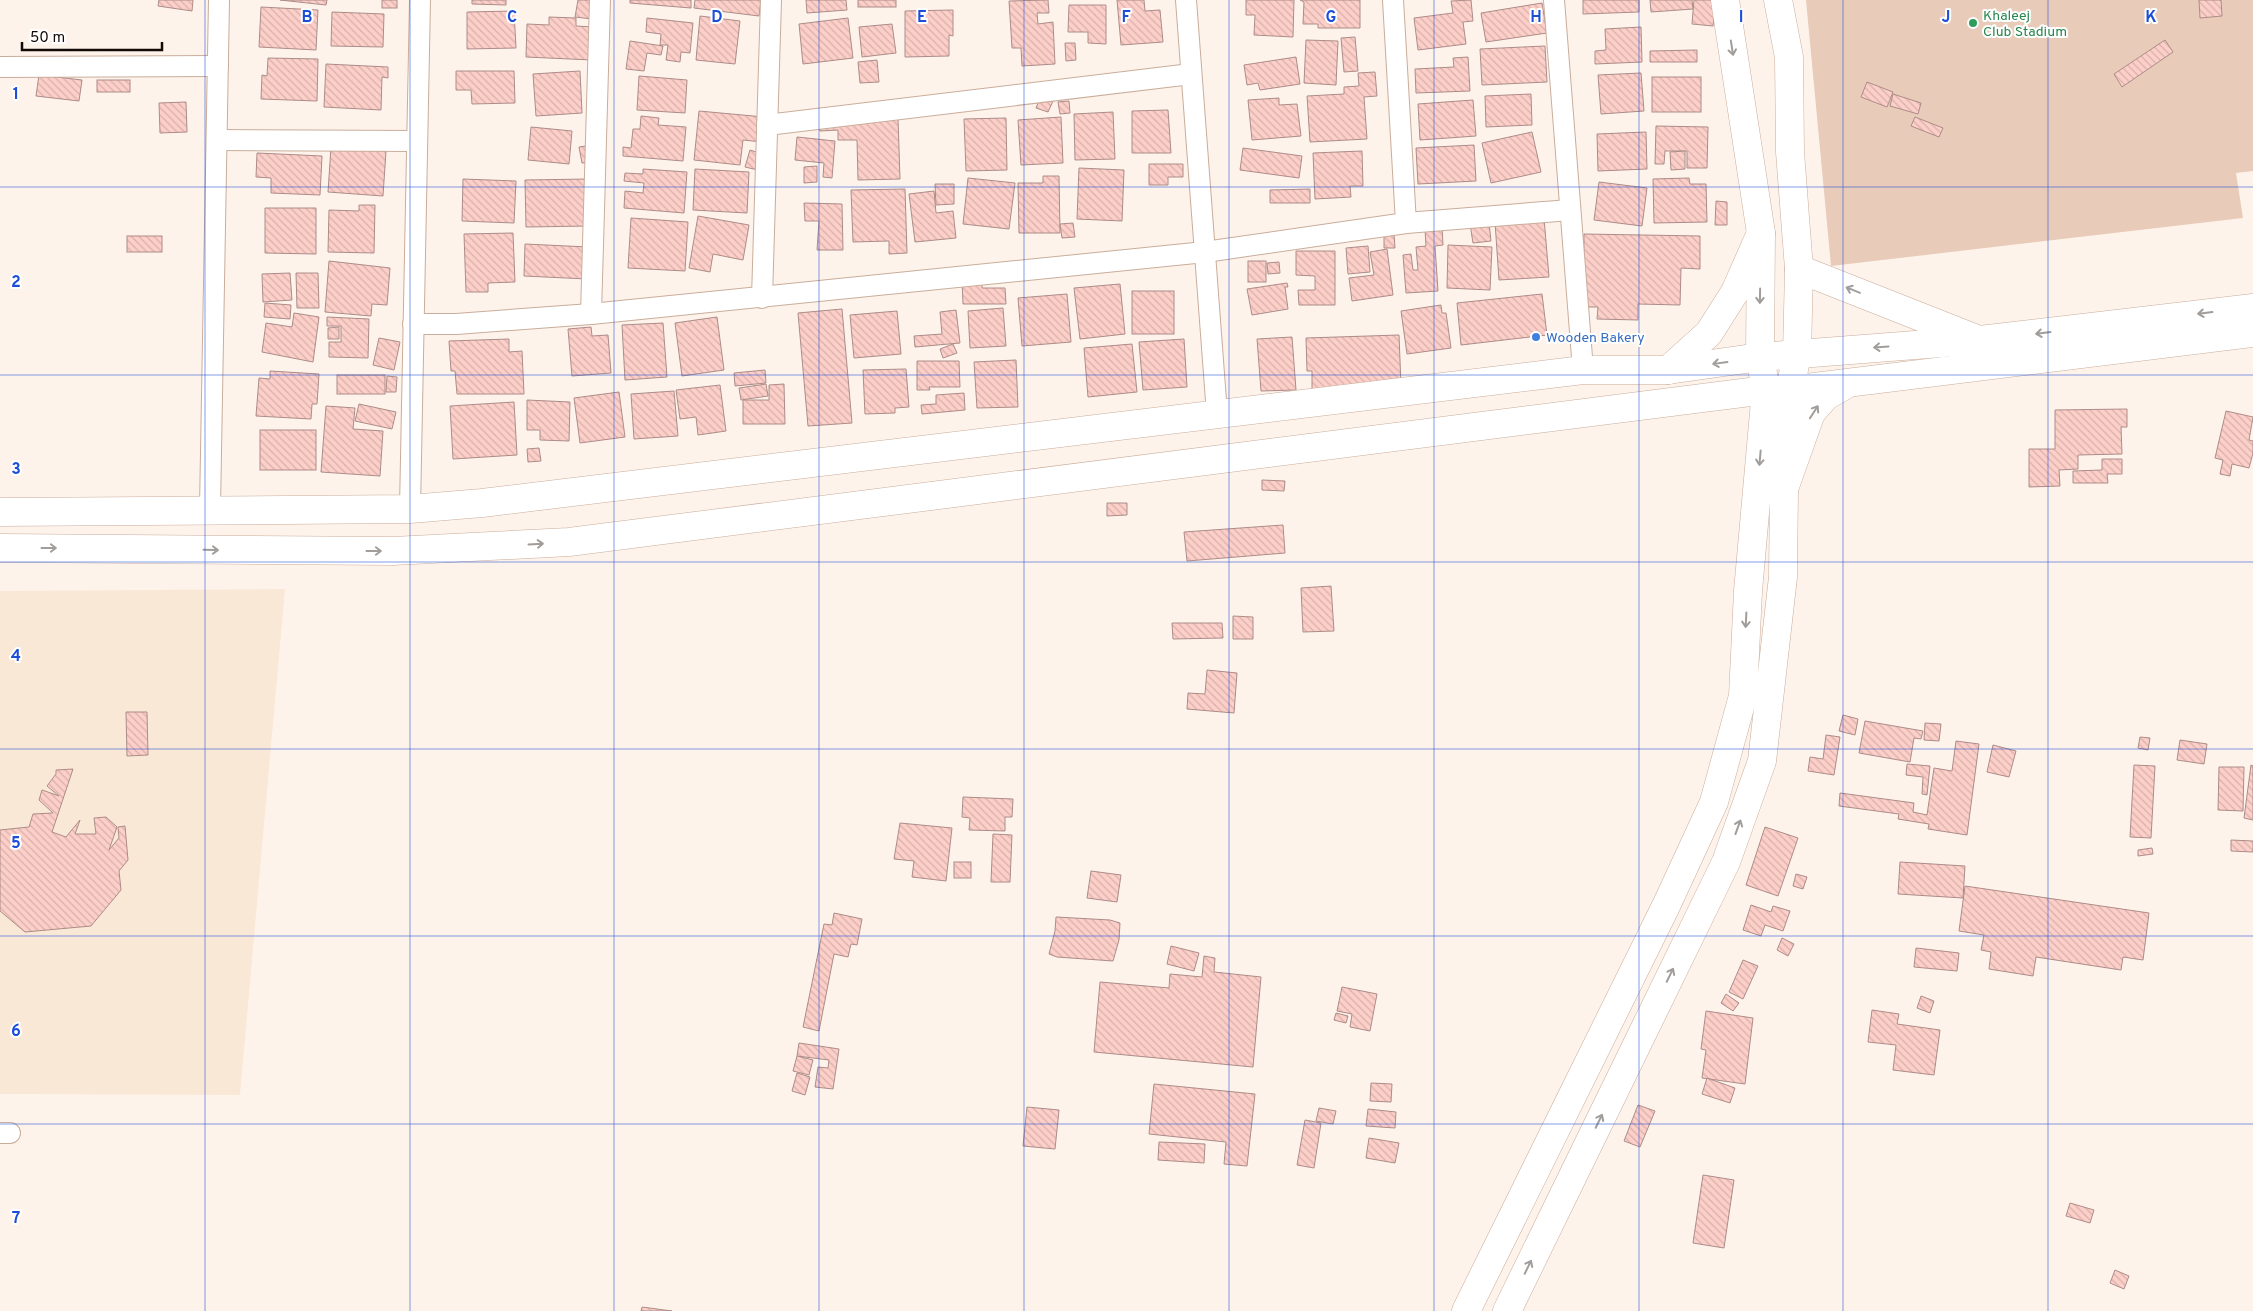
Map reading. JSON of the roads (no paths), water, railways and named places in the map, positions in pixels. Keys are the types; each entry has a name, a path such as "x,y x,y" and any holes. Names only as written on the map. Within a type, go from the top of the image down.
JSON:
{"main road":[{"path":"1507,1311 1726,862 1762,761 1783,577 1784,490 1778,390 1760,357 1761,233 1725,0"},
{"path":"1466,1311 1666,906 1714,802 1743,696 1748,591 1778,390 1797,354 1799,269 1790,152 1789,58 1778,0"},
{"path":"1668,370 1709,333 1735,292 1761,233"},
{"path":"1799,269 1980,340"},
{"path":"0,512 410,509 482,502 1583,370 1668,370 1760,357 1980,340 2253,308"},
{"path":"0,548 393,551 570,542 1778,390 2253,333"},
{"path":"1784,490 1811,413 1826,396 1851,382"}],"street":[{"path":"210,509 219,0"},
{"path":"410,509 420,0"},
{"path":"591,314 600,0"},
{"path":"762,298 771,0"},
{"path":"1186,0 1217,414"},
{"path":"1393,0 1406,223"},
{"path":"1554,0 1583,370"},
{"path":"0,67 218,66"},
{"path":"767,125 1191,74"},
{"path":"216,140 417,141"},
{"path":"413,324 456,324 591,314 762,298 1205,252 1406,223 1570,210"}],"place":[{"name":"Khaleej Club Stadium","path":"1973,23"},
{"name":"Wooden Bakery","path":"1536,337"}]}
